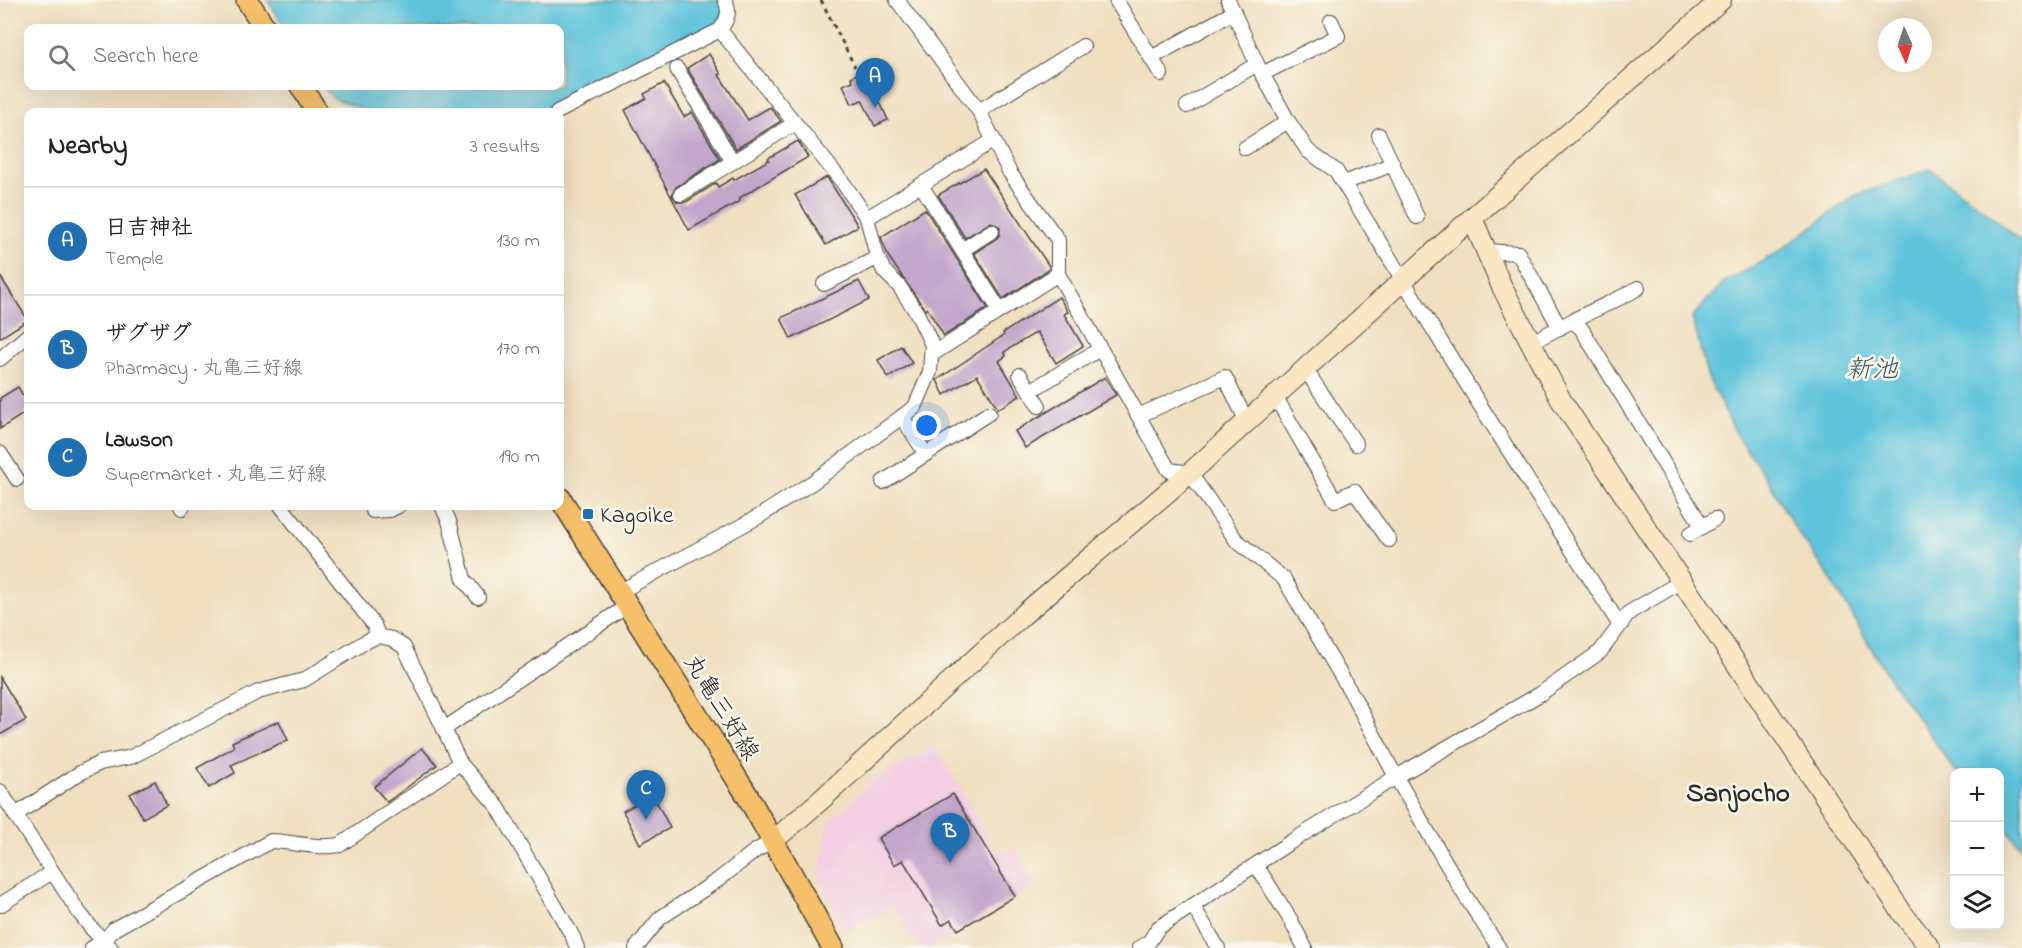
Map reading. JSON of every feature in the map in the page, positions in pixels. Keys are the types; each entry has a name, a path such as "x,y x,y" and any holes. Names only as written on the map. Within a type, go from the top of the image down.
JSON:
{"main road":[{"path":"247,0 262,24"},
{"path":"303,90 315,108"},
{"name":"丸亀三好線","path":"564,504 747,795 833,948"}],"street":[{"path":"564,108 720,30 728,18 728,6 725,0"},
{"path":"897,0 979,111 1010,173 1058,240 1058,274 1168,470 1190,473 1236,540 1284,579 1353,696 1396,777 1499,948"},
{"path":"1116,0 1161,74"},
{"path":"636,948 660,918 718,880 755,851 773,841 822,799 1024,614 1190,473 1472,218 1717,1"},
{"path":"1151,58 1231,6 1260,69 1288,121 1308,151 1336,171 1344,183 1473,394 1619,624"},
{"path":"1187,106 1260,69 1338,36 1331,21"},
{"path":"444,729 623,599 813,482 902,417 915,407 930,372 932,345 917,313 899,286 884,271 867,218 844,184 720,30"},
{"path":"979,111 1083,46"},
{"path":"677,69 733,162"},
{"path":"1030,79 1039,92"},
{"path":"1245,148 1288,121"},
{"path":"681,194 795,123"},
{"path":"1379,135 1417,217"},
{"path":"867,218 994,140"},
{"path":"1344,183 1392,164"},
{"path":"921,185 1000,311"},
{"path":"1472,218 1530,343 1561,400 1903,914 1930,948"},
{"path":"962,250 992,231"},
{"path":"1486,250 1518,253 1566,325 1581,328 1702,526"},
{"path":"824,284 878,258"},
{"path":"931,355 1058,274"},
{"path":"1530,343 1600,306 1617,301 1638,288"},
{"path":"0,358 24,338"},
{"path":"1030,391 1100,349"},
{"path":"1305,369 1356,444"},
{"path":"1020,375 1039,406"},
{"path":"1138,416 1225,377 1247,422"},
{"path":"1275,396 1335,500 1354,491 1389,540"},
{"path":"883,482 989,413"},
{"path":"902,417 926,454"},
{"path":"0,453 17,479"},
{"path":"284,510 374,625 378,636"},
{"path":"373,511 378,510"},
{"path":"444,510 449,521 464,579 478,597"},
{"path":"1690,534 1715,519"},
{"path":"1139,948 1149,942 1158,928 1256,865 1396,777 1540,694 1600,652 1630,612 1682,581"},
{"path":"9,815 100,763 131,757 258,692 304,680 378,636 392,639 404,647 460,763 498,807 573,937 577,948"},
{"path":"0,791 9,815 52,872 102,946 114,929 271,841 323,848 340,845 460,763"},
{"path":"1256,865 1290,919 1305,948"},
{"path":"0,905 52,872"},
{"path":"1193,906 1218,948"}],"path":[{"path":"821,0 855,67"}],"shaded area":[{"path":"935,746 996,853 1015,848 1036,886 932,948 919,948 892,906 846,931 819,880 828,823 872,781"}],"water":[{"path":"267,0 722,0 725,7 717,25 708,31 548,108 360,108 333,98 326,90 564,90 564,24 282,24"},
{"name":"新池","path":"1930,169 2022,242 2022,849 2004,825 2004,768 1953,768 1886,673 1829,576 1796,530 1766,477 1739,439 1708,378 1692,317 1723,283 1774,255 1854,196"}],"building":[{"path":"709,54 721,74 719,75 748,120 770,107 781,121 736,149 687,68"},
{"path":"865,70 867,74 876,71 884,89 876,93 888,120 875,126 862,100 852,104 843,85 853,81 851,77"},
{"path":"664,83 684,117 692,112 720,159 676,187 672,195 677,202 686,202 716,183 718,187 733,178 734,180 798,141 808,157 739,198 740,201 689,230 625,110 646,98 644,94"},
{"path":"984,169 1049,266 1049,269 1003,299 974,253 1000,235 1000,227 991,222 965,238 938,195"},
{"path":"827,177 858,226 826,245 795,195"},
{"path":"925,209 988,308 944,336 927,308 925,310 888,256 881,237"},
{"path":"0,276 24,314 24,323 0,338"},
{"path":"859,281 869,300 791,339 781,318"},
{"path":"1059,297 1068,312 1064,314 1083,346 1056,363 1037,332 1004,352 1006,356 999,361 1020,396 998,409 977,375 944,395 937,380"},
{"path":"901,346 912,363 888,378 878,360"},
{"path":"1105,377 1116,395 1025,448 1015,431"},
{"path":"18,387 24,397 24,414 0,429 0,398"},
{"path":"0,677 26,720 0,735"},
{"path":"279,721 288,740 231,765 235,773 209,788 197,768 234,747 232,742"},
{"path":"422,748 437,765 387,802 374,787"},
{"path":"155,781 167,805 143,818 130,794"},
{"path":"953,794 1015,896 958,930 951,919 942,925 903,860 894,865 878,838"},
{"path":"653,795 670,828 640,844 623,811"}],"place":[{"name":"日吉神社","path":"875,108"},
{"name":"Kagoike","path":"588,514"},
{"name":"Lawson","path":"646,820"},
{"name":"ザグザグ","path":"950,863"}],"district":[{"name":"Sanjocho","path":"1738,792"}]}
